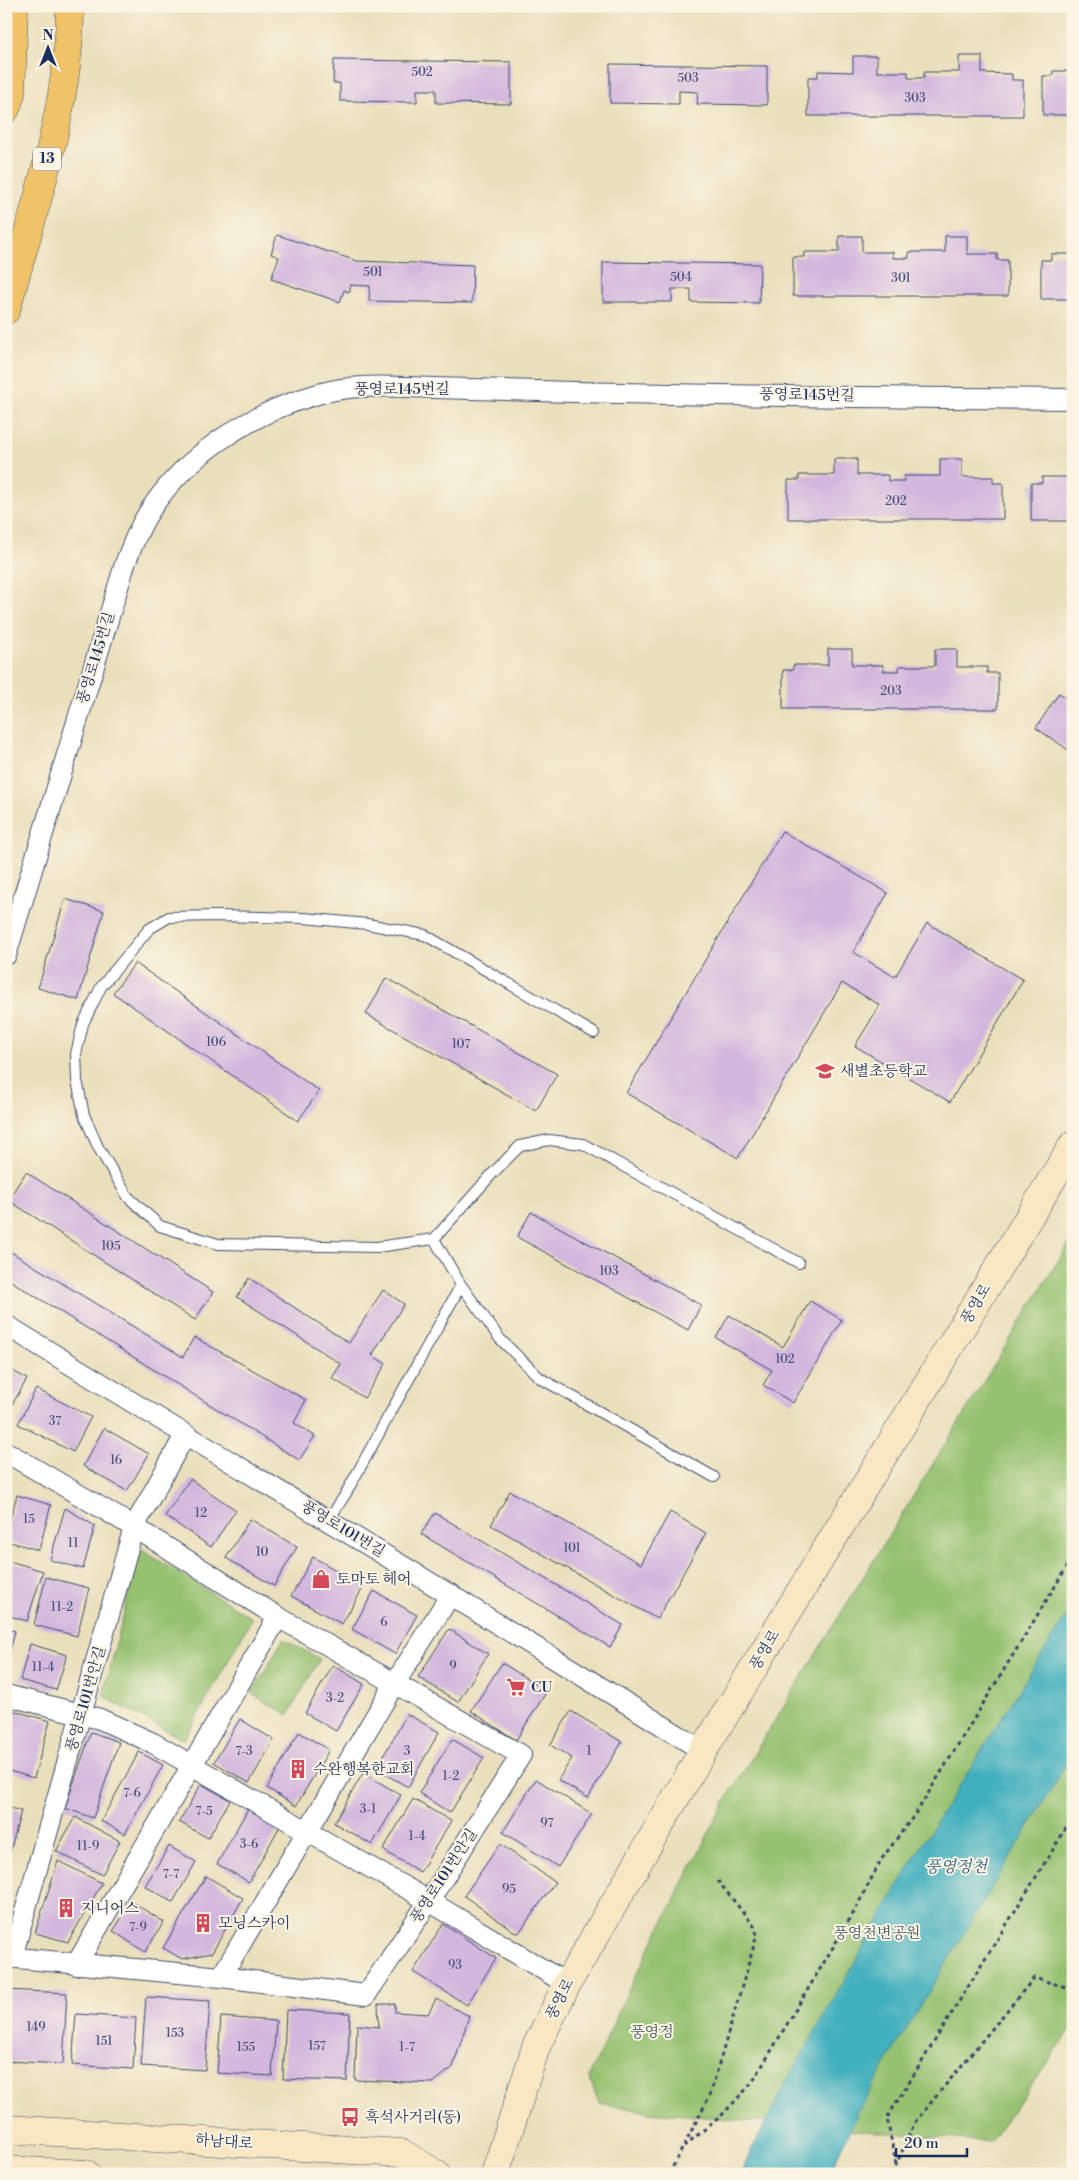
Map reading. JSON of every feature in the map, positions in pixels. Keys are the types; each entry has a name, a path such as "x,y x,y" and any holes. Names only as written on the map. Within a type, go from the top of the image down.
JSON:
{"main road":[{"path":"6,110 10,94 14,6"},
{"name":"13","path":"6,310 61,106 70,30 70,6"},
{"name":"풍영로","path":"495,2174 536,2047 567,1984 704,1751 1073,1145"},
{"name":"하남대로","path":"6,2129 402,2153 436,2174"},
{"path":"6,2170 86,2174"}],"street":[{"name":"풍영로145번길","path":"6,955 125,564 135,538 146,517 178,477 225,437 259,417 290,403 320,394 366,386 577,392 1073,399"},
{"name":"풍영로101번길","path":"6,1325 185,1435 451,1594 704,1751"},
{"name":"풍영로101번안길","path":"6,1452 134,1527 278,1617 521,1755 429,1901 366,1995 221,1977 76,1965 9,1957 81,1715 134,1527 185,1435"},
{"path":"221,1977 395,1683 451,1594"},
{"path":"76,1965 278,1617"},
{"path":"6,1695 100,1719 153,1743 429,1901 567,1984"}],"lane":[{"path":"594,1033 425,935 367,924 304,918 170,917 149,929 100,987 83,1024 76,1054 77,1080 84,1115 98,1146 128,1197 160,1226 218,1244 377,1247 434,1239 520,1146 549,1140 583,1144 799,1263"},
{"path":"434,1239 461,1285 500,1339 540,1378 714,1477"},
{"path":"328,1521 345,1495 461,1285"}],"path":[{"path":"684,2146 721,2116 752,2083 854,1912 881,1860 918,1810 1073,1557"},
{"path":"896,2164 887,2118 1073,1817"},
{"path":"669,2174 710,2096 757,1935 754,1926 718,1881"},
{"path":"892,2174 914,2122 1034,1978 1073,1988"}],"green space":[{"name":"풍영천변공원","path":"1073,1237 1073,2026 991,2142 649,2112 599,2103 589,2077 629,1989 724,1803"},
{"path":"140,1549 252,1618 184,1740 103,1696"},
{"path":"283,1639 320,1659 288,1715 252,1694"}],"water":[{"name":"풍영정천","path":"1073,1605 1073,1753 892,2053 859,2110 829,2174 742,2174 747,2159 787,2081 920,1848"}],"building":[{"path":"853,56 877,56 877,72 908,72 908,78 924,78 924,72 959,72 959,56 982,56 982,73 1012,74 1012,80 1023,80 1023,116 808,116 808,77 818,77 818,71 853,72"},
{"path":"334,60 511,62 511,104 436,103 436,90 417,90 417,102 340,101 340,83 333,83"},
{"path":"610,64 767,66 767,105 697,104 698,92 679,91 679,104 610,103"},
{"path":"1053,71 1073,71 1073,115 1043,115 1043,76 1053,76"},
{"path":"277,235 357,261 473,265 472,303 369,301 370,286 350,285 350,292 344,290 340,302 271,279 279,257 271,254"},
{"path":"839,236 862,236 862,252 893,252 893,258 909,258 909,252 945,252 945,236 967,236 967,254 997,254 997,260 1008,260 1008,296 793,296 793,257 804,257 804,252 839,252"},
{"path":"1051,254 1073,254 1073,299 1041,299 1041,260 1051,260"},
{"path":"603,262 760,264 759,303 691,302 691,289 672,289 672,302 603,302"},
{"path":"834,459 857,459 857,475 888,475 888,481 904,481 904,476 940,476 940,459 962,459 962,477 993,477 993,483 1003,483 1003,519 788,519 788,480 799,480 799,475 834,475"},
{"path":"1042,477 1073,477 1073,521 1031,521 1031,483 1042,483"},
{"path":"828,649 852,649 852,665 883,665 883,671 899,671 899,666 935,666 935,649 957,649 957,667 987,667 987,673 998,673 998,709 783,709 783,670 793,670 793,665 828,665"},
{"path":"1059,693 1073,702 1073,750 1070,751 1036,728"},
{"name":"새별초등학교","path":"782,831 888,893 853,952 895,977 927,923 1023,980 950,1102 855,1046 880,1005 842,983 738,1158 626,1093"},
{"path":"65,899 104,911 78,1000 38,988"},
{"path":"135,963 319,1091 298,1121 113,993"},
{"path":"386,978 557,1074 536,1111 366,1014"},
{"path":"26,1172 213,1292 195,1320 8,1200"},
{"path":"531,1212 701,1305 688,1330 517,1237"},
{"path":"6,1249 183,1357 194,1337 306,1400 294,1423 315,1436 299,1460 6,1278"},
{"path":"249,1278 349,1343 383,1290 404,1304 372,1355 386,1364 364,1398 332,1378 341,1364 237,1297"},
{"path":"810,1301 842,1320 793,1403 763,1385 772,1370 716,1338 729,1315 783,1347"},
{"path":"6,1367 27,1379 6,1415"},
{"path":"36,1389 91,1417 73,1452 18,1424"},
{"path":"104,1428 149,1454 127,1491 83,1466"},
{"path":"190,1479 236,1510 211,1547 165,1516"},
{"path":"510,1491 641,1564 670,1512 706,1533 657,1619 491,1525"},
{"path":"17,1495 51,1505 39,1550 6,1541 6,1534"},
{"path":"65,1508 95,1526 83,1569 50,1560"},
{"path":"435,1513 623,1625 610,1647 421,1534"},
{"path":"250,1519 297,1547 274,1586 226,1558"},
{"path":"313,1557 364,1586 342,1624 291,1596"},
{"path":"6,1560 43,1571 27,1621 6,1615"},
{"path":"46,1577 89,1588 77,1636 34,1625"},
{"path":"374,1591 417,1615 395,1654 352,1629"},
{"path":"6,1629 15,1631 7,1663 6,1663"},
{"path":"449,1629 488,1654 458,1702 418,1677"},
{"path":"30,1644 67,1655 56,1690 20,1680"},
{"path":"502,1663 547,1691 516,1740 471,1711"},
{"path":"333,1665 364,1684 336,1731 305,1713"},
{"path":"8,1709 50,1721 34,1778 6,1770"},
{"path":"571,1711 622,1742 588,1798 558,1780 572,1758 550,1745"},
{"path":"407,1714 439,1732 408,1787 376,1769"},
{"path":"240,1719 274,1740 249,1783 214,1762"},
{"path":"91,1732 119,1742 93,1818 65,1808"},
{"name":"수완행복한교회","path":"299,1732 329,1750 296,1806 267,1788"},
{"path":"452,1739 484,1758 450,1813 419,1793"},
{"path":"139,1752 163,1765 125,1834 101,1821"},
{"path":"363,1773 401,1795 372,1845 334,1823"},
{"path":"536,1779 592,1814 558,1867 503,1832"},
{"path":"201,1784 230,1800 208,1838 179,1822"},
{"path":"413,1799 451,1821 420,1872 383,1850"},
{"path":"6,1807 21,1811 7,1864 6,1864"},
{"path":"249,1807 281,1824 249,1882 217,1864"},
{"path":"75,1817 120,1841 102,1875 56,1851"},
{"path":"500,1844 555,1882 518,1934 464,1896"},
{"path":"169,1846 196,1862 173,1902 145,1886"},
{"name":"지니어스","path":"58,1861 102,1883 68,1942 35,1933"},
{"name":"모닝스카이","path":"206,1876 243,1898 212,1953 182,1959 163,1948"},
{"path":"132,1902 164,1922 145,1952 113,1931"},
{"path":"443,1924 496,1958 467,2005 413,1972"},
{"path":"6,1990 67,1993 63,2064 6,2061"},
{"path":"146,1997 210,2001 205,2070 141,2066"},
{"path":"436,1999 469,2016 453,2067 433,2083 355,2080 357,2025 379,2027 378,2004 395,2004 395,2012 428,2014"},
{"path":"286,2010 350,2013 347,2081 283,2079"},
{"path":"76,2014 136,2018 133,2069 72,2065"},
{"path":"221,2017 276,2021 272,2076 217,2073"}],"place":[{"name":"새별초등학교","path":"825,1071"},
{"name":"토마토 헤어","path":"321,1579"},
{"name":"CU","path":"516,1687"},
{"name":"수완행복한교회","path":"298,1769"},
{"name":"지니어스","path":"66,1908"},
{"name":"모닝스카이","path":"203,1923"},
{"name":"흑석사거리(동)","path":"350,2117"}],"park label":[{"name":"풍영정","path":"652,2032"}]}
